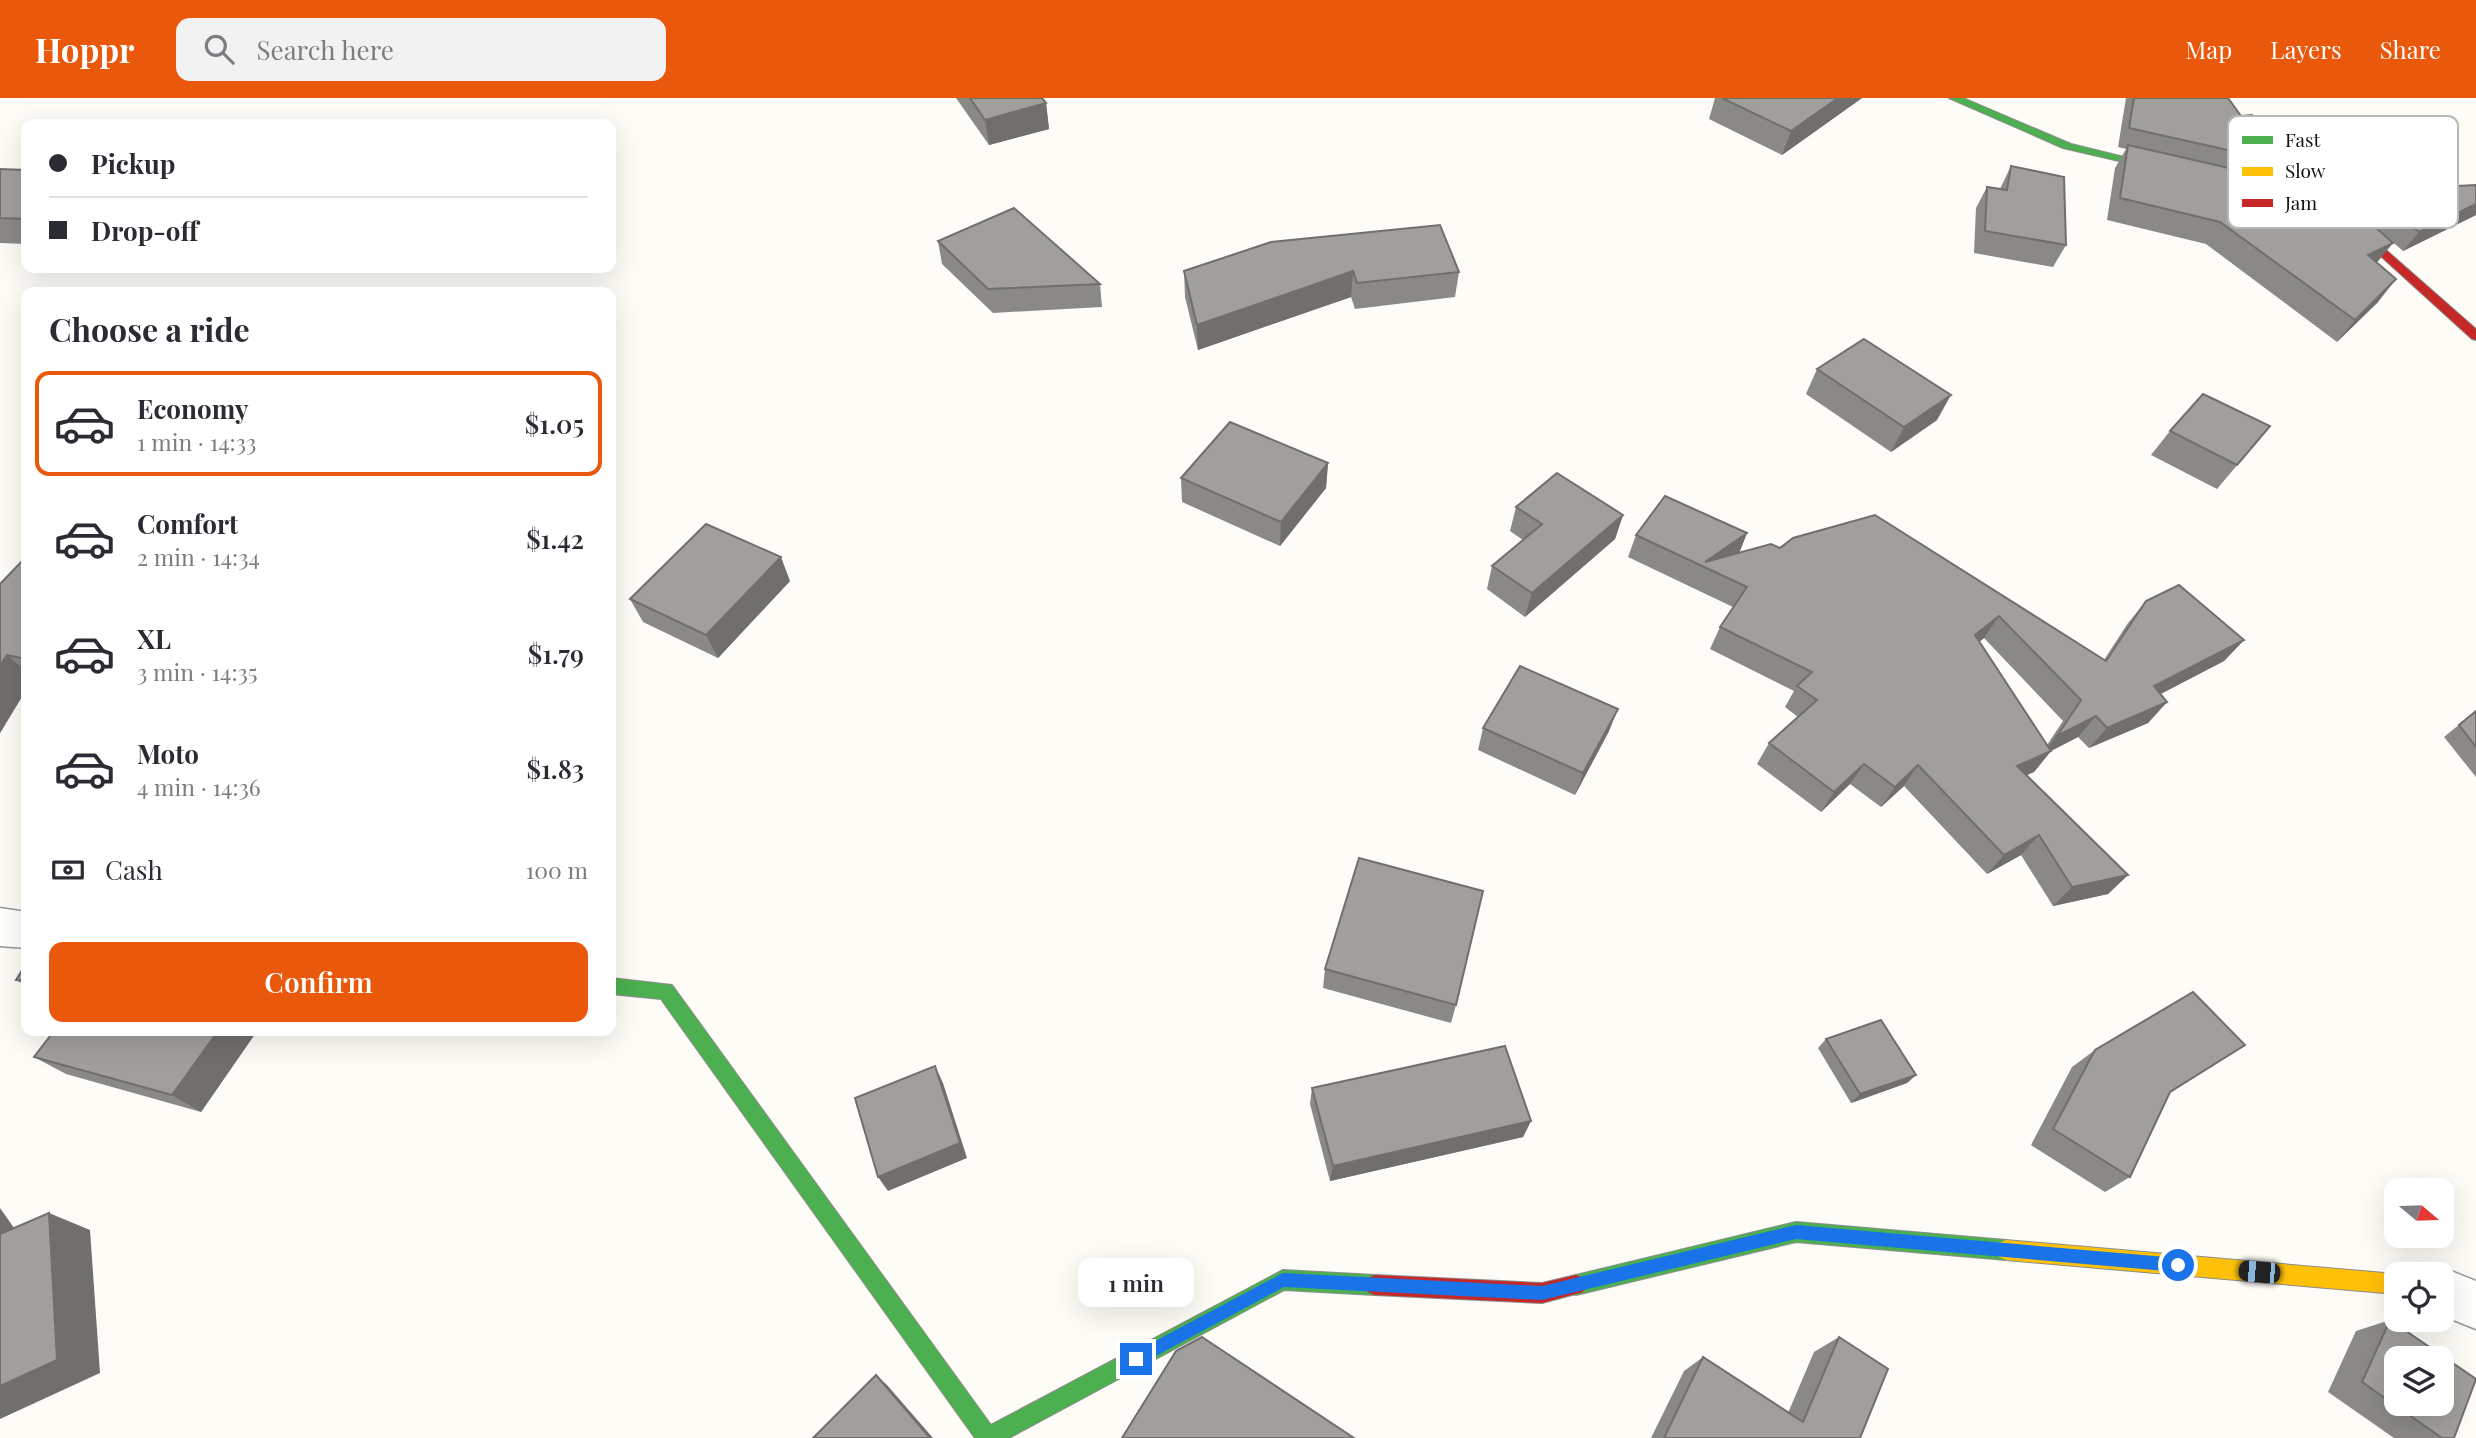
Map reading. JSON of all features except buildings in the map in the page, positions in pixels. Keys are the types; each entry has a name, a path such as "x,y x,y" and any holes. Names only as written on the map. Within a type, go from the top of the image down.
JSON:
{"street":[{"path":"1954,98 2067,146 2186,173"},
{"path":"2357,228 2476,335"},
{"path":"0,927 21,929"},
{"path":"616,986 666,991 988,1438 1283,1280 1542,1293 1796,1232 2384,1283"},
{"path":"2454,1297 2476,1306"}],"traffic: fast":[{"path":"1954,98 2067,146 2171,170"},
{"path":"616,986 666,991 988,1438"},
{"path":"1576,1285 1796,1232 2006,1250"},
{"path":"988,1438 1283,1280 1375,1285"}],"traffic: slow":[{"path":"2006,1250 2384,1283"}],"traffic: jam":[{"path":"2356,228 2476,336"},
{"path":"1375,1285 1542,1293 1576,1285"}],"route":[{"path":"1136,1359 1283,1280 1542,1293 1796,1232 2178,1265"}]}
